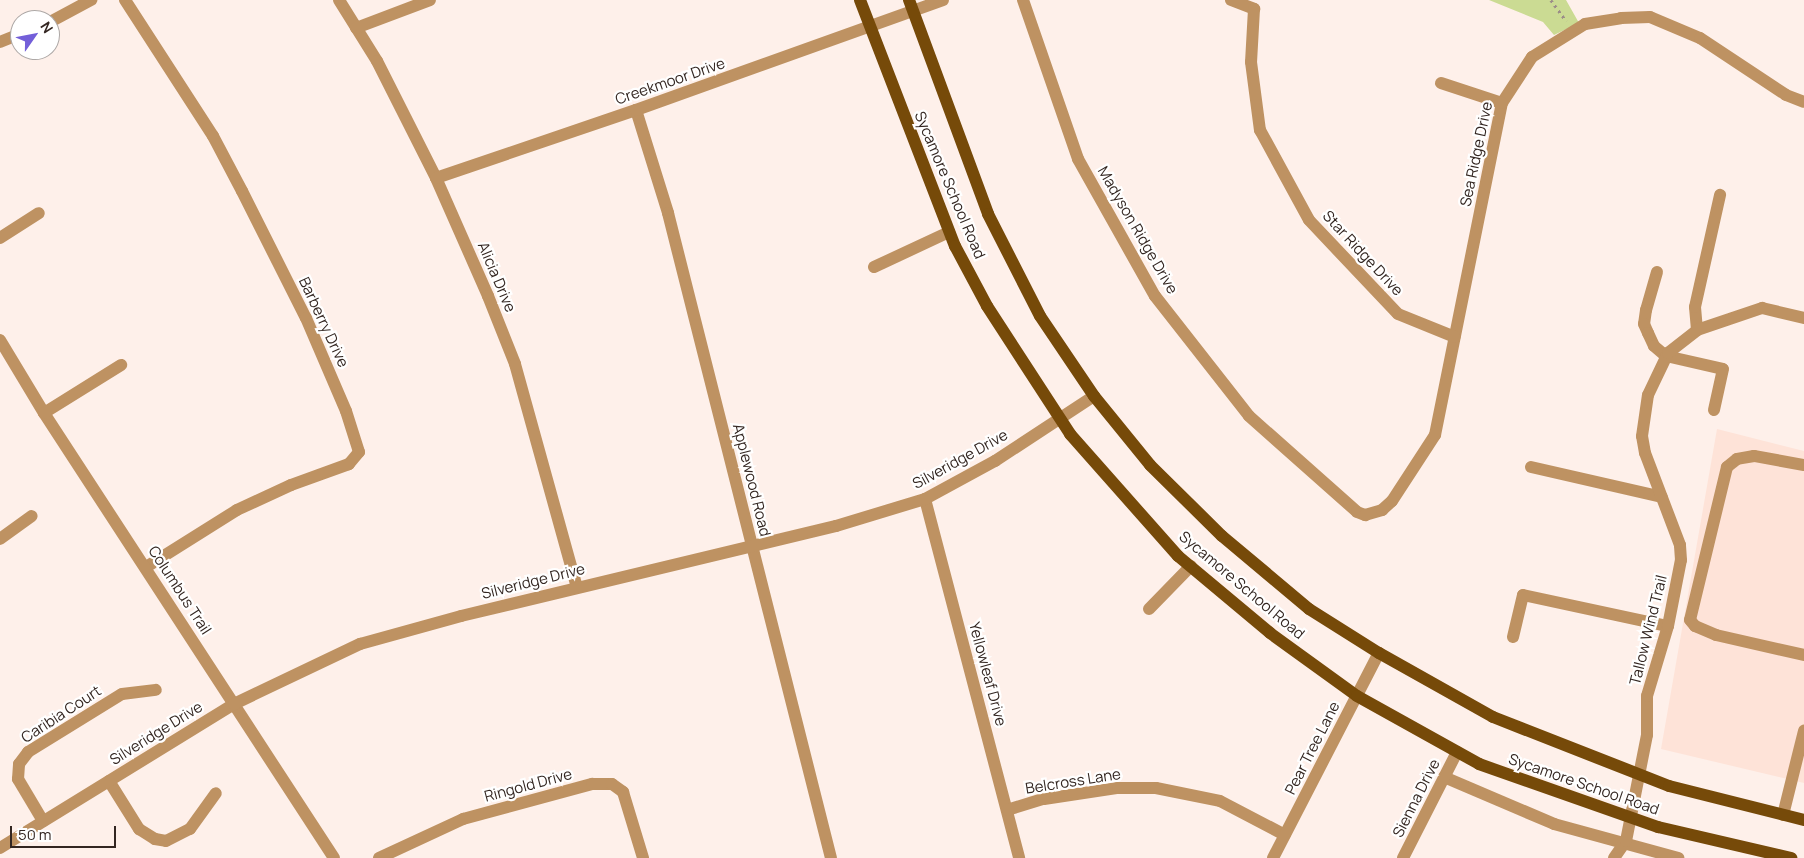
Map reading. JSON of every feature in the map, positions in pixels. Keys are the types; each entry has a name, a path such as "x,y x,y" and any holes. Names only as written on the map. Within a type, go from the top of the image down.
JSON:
{"main road":[{"name":"Sycamore School Road","path":"860,0 869,28 949,232 987,306 1060,419 1172,549 1270,634 1357,696 1479,764 1673,831 1784,857"},
{"name":"Sycamore School Road","path":"911,6 988,214 1004,249 1040,316 1094,396 1150,465 1222,536 1309,609 1379,653 1493,717 1669,786 1804,820"}],"street":[{"path":"60,17 91,0"},
{"name":"Barberry Drive","path":"125,0 213,136 242,191 306,318 346,411 359,452 349,464 291,485 238,510 146,567"},
{"name":"Alicia Drive","path":"339,0 377,61 436,178 515,364 577,587"},
{"path":"356,28 430,0"},
{"path":"911,6 943,0"},
{"name":"Madyson Ridge Drive","path":"1023,0 1078,160 1155,296 1249,416 1357,512 1373,514"},
{"name":"Star Ridge Drive","path":"1231,0 1254,9 1250,62 1260,130 1309,220 1398,314 1455,337"},
{"name":"Creekmoor Drive","path":"436,178 869,28 911,6"},
{"name":"Sea Ridge Drive","path":"1373,514 1392,502 1435,435 1502,103 1532,57 1573,30 1621,18 1650,16 1700,38 1786,95 1804,102"},
{"path":"1441,83 1502,103"},
{"name":"Applewood Road","path":"636,110 668,213 831,858"},
{"path":"1697,330 1695,307 1720,195"},
{"path":"0,238 39,213"},
{"path":"874,267 949,232"},
{"path":"1657,272 1644,324 1654,346 1666,356 1723,369 1714,410"},
{"name":"Tallow Wind Trail","path":"1626,841 1637,774 1647,735 1647,696 1668,626 1678,582 1680,545 1642,436 1648,395 1666,356 1697,330 1762,308 1804,318"},
{"name":"Columbus Trail","path":"0,340 44,413 334,858"},
{"path":"44,413 121,365"},
{"name":"Silveridge Drive","path":"0,848 234,704 360,644 577,587 751,544 836,526 925,499 995,461 1094,396"},
{"path":"1804,465 1754,456 1737,459 1727,467 1690,620 1695,626 1716,635 1804,655"},
{"path":"1531,467 1662,497"},
{"name":"Yellowleaf Drive","path":"925,499 1019,858"},
{"path":"0,539 32,516"},
{"path":"1149,608 1191,566"},
{"path":"1513,637 1523,595 1668,626"},
{"name":"Pear Tree Lane","path":"1273,858 1379,653"},
{"name":"Caribia Court","path":"43,820 18,779 19,764 28,752 122,694 156,690"},
{"path":"1783,815 1804,731"},
{"name":"Sienna Drive","path":"1403,858 1457,752"},
{"path":"1446,774 1554,824 1626,841 1642,849 1678,858"},
{"path":"109,781 139,829 154,839 166,841 190,829 216,793"},
{"name":"Ringold Drive","path":"379,858 463,819 592,784 612,784 623,792 644,858"},
{"name":"Belcross Lane","path":"1007,810 1044,799 1090,792 1156,788 1220,801 1285,834"},
{"path":"1614,858 1626,841"},
{"path":"1626,841 1637,858"}],"path":[{"path":"1550,0 1573,30"}],"shaded area":[{"path":"1717,429 1804,451 1804,783 1661,749"}],"green space":[{"path":"1489,0 1566,0 1579,23 1554,35 1543,22"}]}
